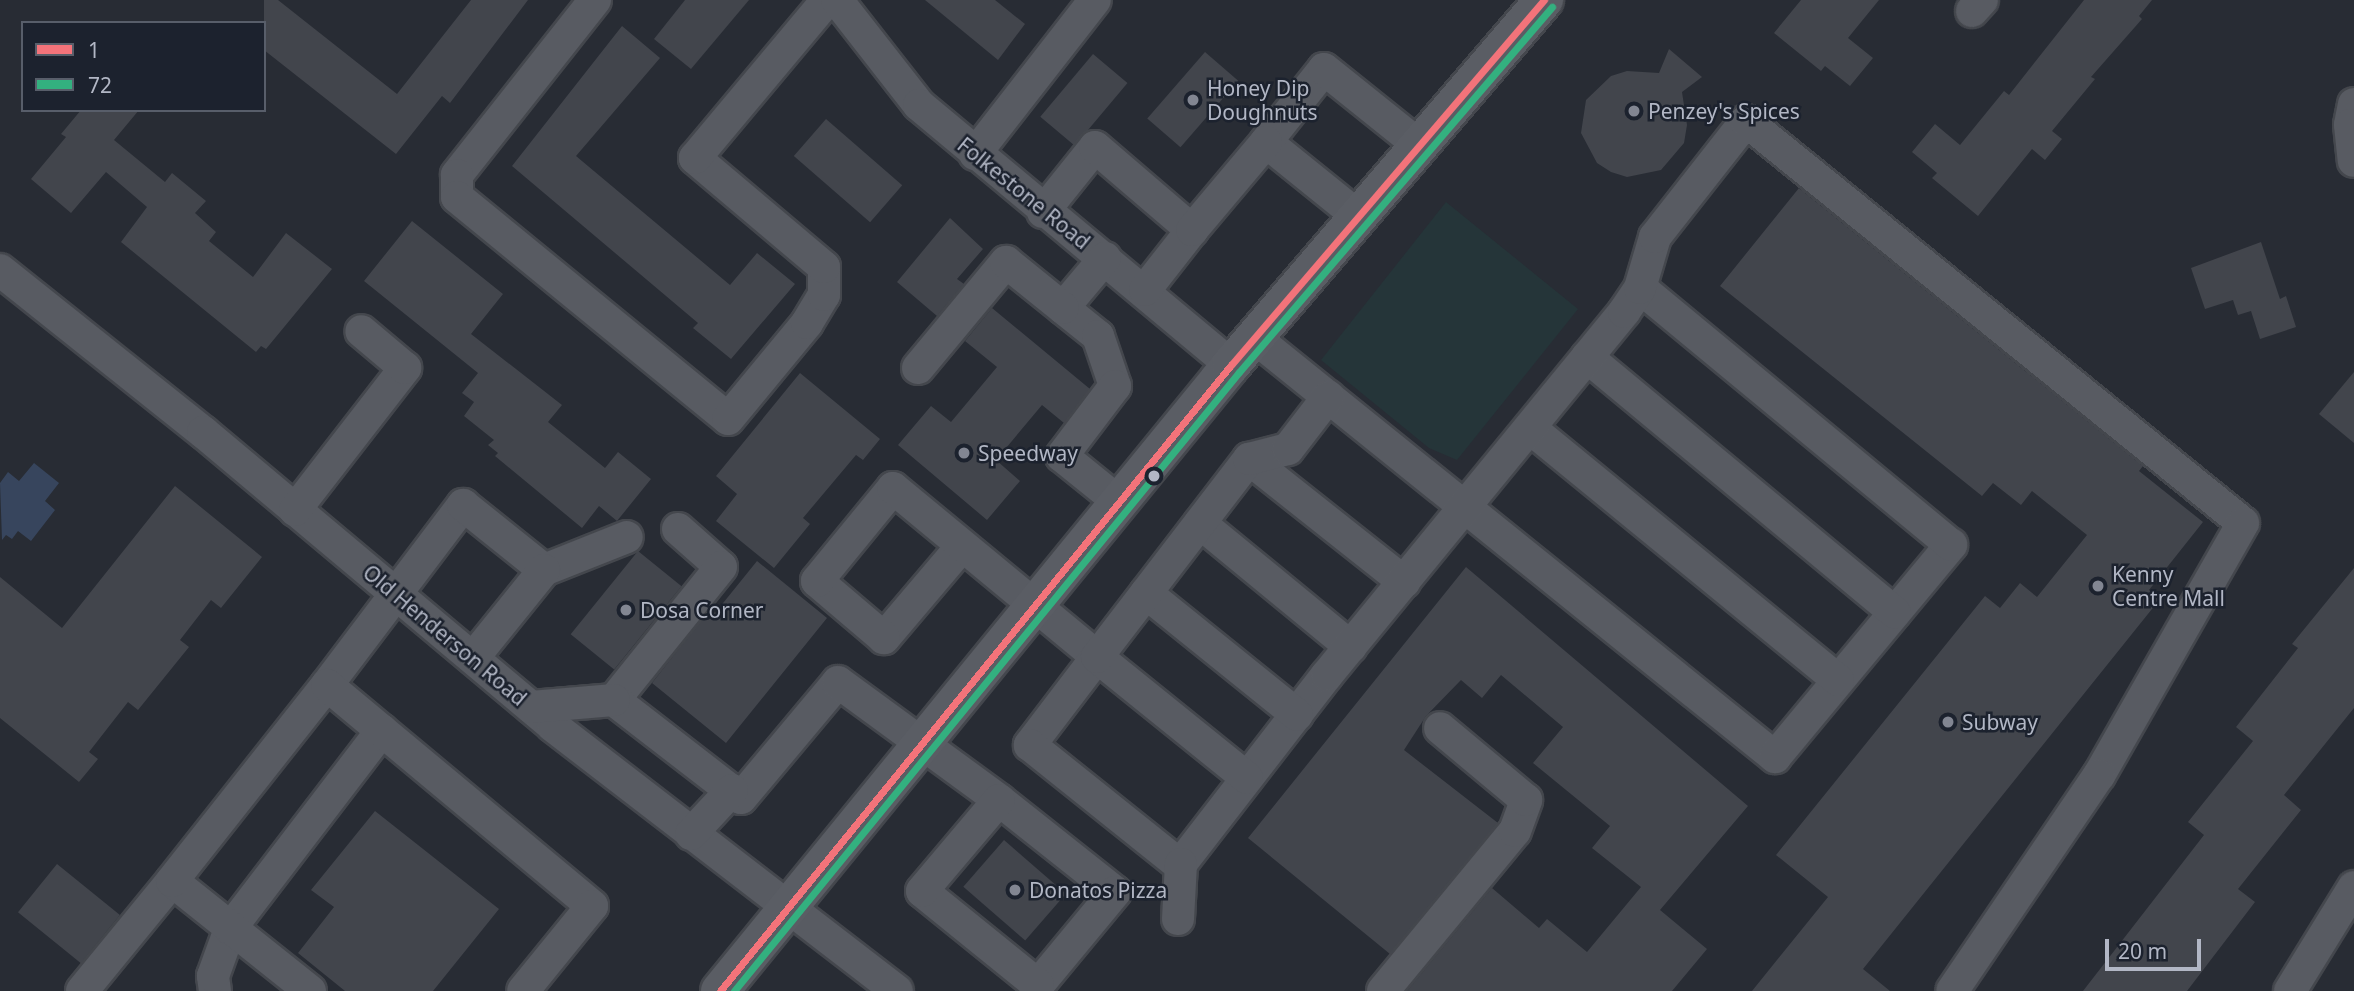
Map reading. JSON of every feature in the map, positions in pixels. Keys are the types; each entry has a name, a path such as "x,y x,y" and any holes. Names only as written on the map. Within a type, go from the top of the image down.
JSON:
{"main road":[{"path":"720,991 918,745 1243,351 1544,0"}],"street":[{"path":"595,0 457,175 457,197 728,419 807,323 824,295 824,267 695,158 827,0"},
{"name":"Folkestone Road","path":"837,0 903,88 1043,212 1145,290 1243,351 1328,397 1775,757 1838,680"},
{"path":"975,154 1095,0"},
{"path":"1145,290 1324,69 1420,146"},
{"path":"2354,104 2350,125 2354,160"},
{"path":"1178,919 1181,864 1351,647 1531,428 1640,288 1655,237 1746,121 2243,523 2099,775 1952,991"},
{"path":"1266,142 1359,216"},
{"path":"1043,212 1094,147 1192,230"},
{"path":"1063,308 1105,258"},
{"path":"918,368 1006,262 1098,336 1115,386 1062,456 1119,502"},
{"name":"Old Henderson Road","path":"0,270 295,510 531,707 691,834 897,991"},
{"path":"1531,428 1838,680 1951,545 1640,288"},
{"path":"295,510 405,368 361,331"},
{"path":"1587,357 1895,613"},
{"path":"1181,864 1030,745 1249,459 1288,449 1328,397"},
{"path":"1249,459 1404,582"},
{"path":"962,546 884,638 817,581 893,488 1247,778"},
{"path":"82,991 398,596 463,505 544,570"},
{"path":"1200,523 1351,647"},
{"path":"614,700 721,567 678,529"},
{"path":"473,658 544,570 627,537"},
{"path":"1146,593 1297,715"},
{"path":"531,707 614,700 741,798 838,682 918,745 999,800 1115,892 1035,988 922,891 999,800"},
{"path":"327,685 592,906 523,991"},
{"path":"1383,991 1514,831 1526,800 1440,728"},
{"path":"215,991 212,976 230,929 382,730"},
{"path":"691,834 732,790"},
{"path":"172,881 310,991"},
{"path":"2290,991 2352,895"}],"shaded area":[{"path":"1446,202 1578,309 1457,460 1429,448 1321,360"}],"water":[{"path":"34,463 59,483 45,501 55,510 31,541 18,531 12,539 6,535 2,540 0,483 8,472 19,481"}],"building":[{"path":"264,0 278,0 397,94 471,0 528,0 450,103 442,96 396,154 266,52"},
{"path":"685,0 749,0 691,69 654,39"},
{"path":"925,0 995,0 1025,24 998,60"},
{"path":"1801,0 1879,0 1848,38 1873,58 1850,86 1825,66 1821,71 1774,33"},
{"path":"2084,0 2152,0 2139,16 2142,19 2091,77 2095,79 2052,131 2062,139 2045,160 2032,149 1978,216 1932,178 1937,173 1912,152 1935,124 1960,145 2004,91 2009,95"},
{"path":"622,26 660,58 576,156 730,285 757,253 795,284 731,359 693,328 698,323 512,166"},
{"name":"Penzey's Spices","path":"1669,49 1702,77 1682,92 1687,125 1684,143 1661,170 1627,177 1611,172 1597,163 1581,133 1586,100 1611,76 1627,71 1659,73"},
{"name":"Honey Dip Doughnuts","path":"1205,52 1238,81 1180,147 1147,118"},
{"path":"1093,54 1127,83 1075,146 1040,117"},
{"path":"79,112 137,112 114,140 165,182 172,173 206,201 195,213 216,232 209,241 253,277 286,233 332,269 266,349 261,346 256,352 121,242 147,207 106,172 71,213 31,179 66,137 61,134"},
{"path":"826,119 902,185 870,222 794,156"},
{"name":"Kenny Centre Mall","path":"1799,188 2143,466 2139,471 2203,522 2149,590 2160,599 1863,969 1890,991 1752,991 1828,897 1776,855 1985,596 2000,608 2020,583 2037,597 2087,535 2032,491 2021,505 1993,483 1982,496 1720,286"},
{"path":"950,218 983,249 957,279 964,284 937,316 897,282"},
{"path":"412,221 503,294 471,334 562,405 548,422 605,468 618,452 651,479 617,521 599,506 582,528 495,456 498,453 488,445 494,440 464,416 474,402 462,393 478,373 364,281"},
{"path":"2261,242 2280,299 2286,296 2296,327 2260,339 2251,311 2238,315 2233,300 2205,309 2191,268"},
{"path":"992,308 1090,389 1064,423 1042,405 996,460 1020,481 987,520 898,445 931,406 951,422 997,367 965,341"},
{"path":"2354,372 2354,443 2319,414"},
{"path":"800,373 880,439 863,460 856,455 803,518 810,524 774,568 716,521 737,494 716,476"},
{"path":"175,486 262,557 221,608 211,600 180,640 189,647 138,710 128,702 89,752 98,759 79,782 0,718 0,577 62,628"},
{"name":"Dosa Corner","path":"638,551 682,586 614,669 571,634"},
{"path":"757,561 827,618 726,743 652,683 710,609 715,613"},
{"path":"1466,567 1748,806 1660,910 1707,949 1672,991 1407,991 1492,888 1539,928 1547,919 1587,952 1641,887 1592,848 1610,826 1533,763 1563,727 1501,675 1482,698 1461,680 1426,716 1404,750 1498,823 1390,954 1248,838"},
{"path":"2354,568 2354,708 2284,795 2301,810 2238,889 2255,902 2187,991 2083,991 2204,835 2188,822 2253,741 2236,727 2298,648 2292,644"},
{"path":"375,811 499,909 433,991 345,991 298,953 334,907 311,890"},
{"name":"Donatos Pizza","path":"1004,840 1066,894 1025,941 963,887"},
{"path":"57,864 120,915 81,963 18,912"}],"transit line":[{"name":"1","path":"720,991 1231,365 1544,0"},
{"name":"72","path":"734,991 1239,372 1552,7"}],"place":[{"name":"Honey Dip Doughnuts","path":"1193,100"},
{"name":"Penzey's Spices","path":"1634,111"},
{"name":"Speedway","path":"964,453"},
{"name":"Kenny Centre Mall","path":"2098,586"},
{"name":"Dosa Corner","path":"626,610"},
{"name":"Subway","path":"1948,722"},
{"name":"Donatos Pizza","path":"1015,890"}]}
